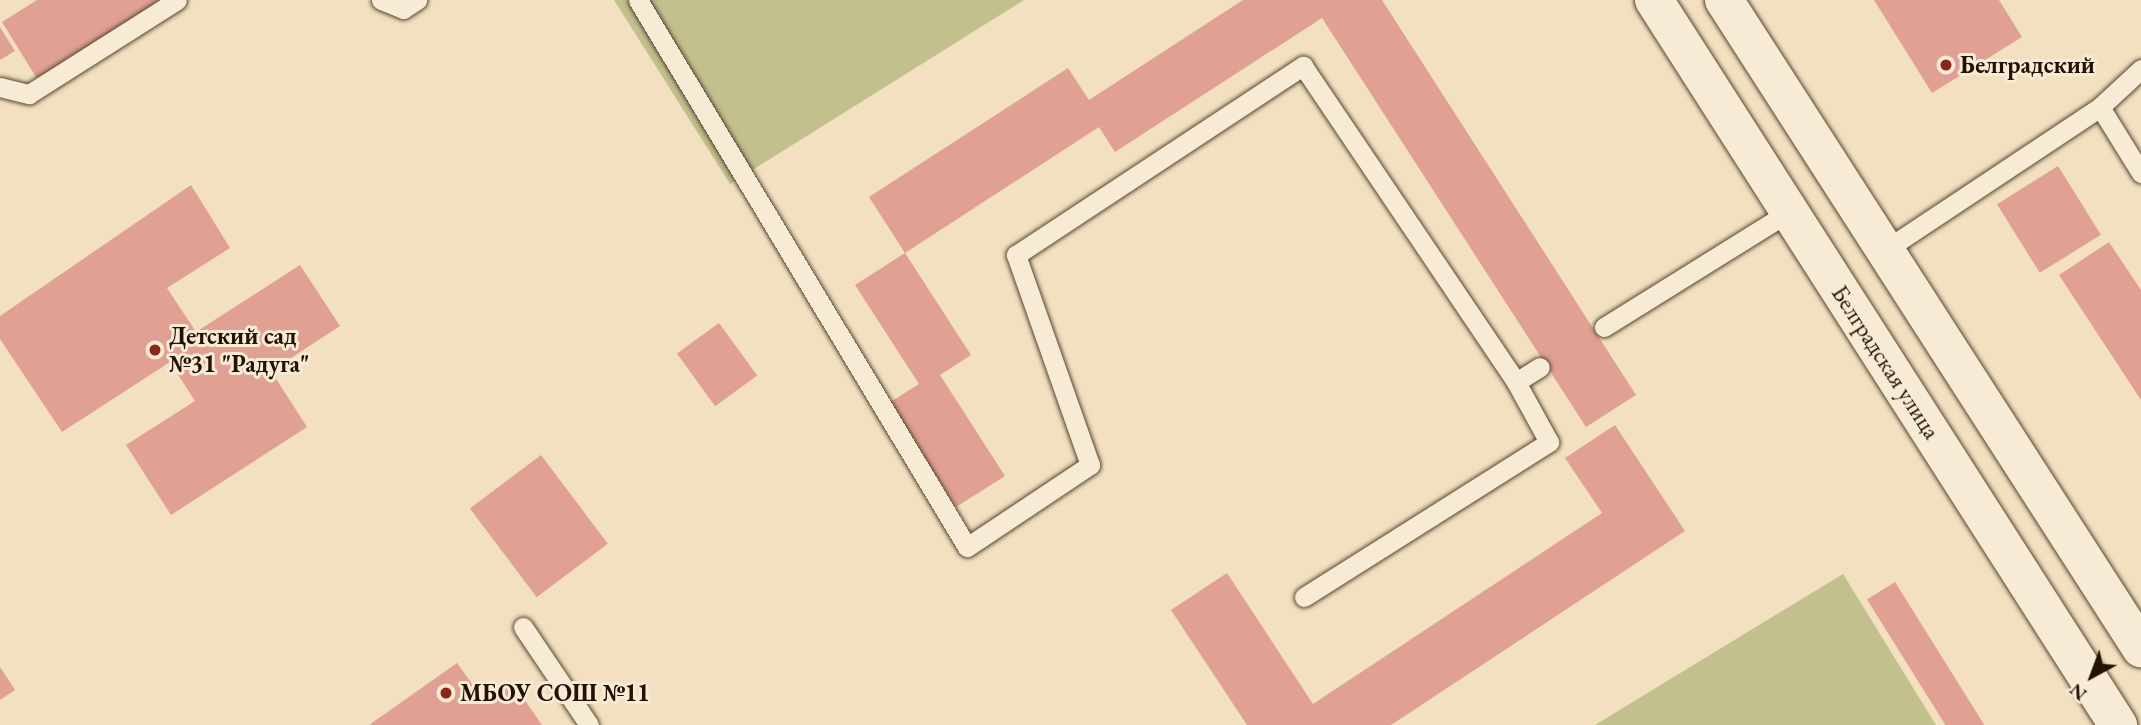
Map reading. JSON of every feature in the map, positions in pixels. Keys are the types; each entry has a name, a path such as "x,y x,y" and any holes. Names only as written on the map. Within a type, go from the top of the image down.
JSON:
{"street":[{"name":"Белградская улица","path":"1654,0 2118,725"},
{"path":"1724,0 2141,648"}],"lane":[{"path":"0,87 29,94 177,0"},
{"path":"381,0 403,9 417,0"},
{"path":"638,0 967,547 1090,465 1017,255 1303,66 1516,382 1549,442 1304,597"},
{"path":"1885,250 2100,107 2141,69"},
{"path":"2100,107 2141,173"},
{"path":"1604,327 1790,211"},
{"path":"1516,382 1540,368"},
{"path":"523,627 589,725"}],"shaded area":[{"path":"614,0 1024,0 730,184"},
{"path":"1843,574 1936,725 1595,725"}],"building":[{"path":"37,0 171,0 39,82 2,22"},
{"path":"1243,0 1382,0 1636,395 1586,427 1322,18 1115,152 1099,127 905,253 869,197 1068,68 1089,100"},
{"name":"Белградский","path":"1874,0 1999,0 2022,37 1932,93"},
{"path":"0,27 15,51 0,60"},
{"path":"2058,166 2101,235 2040,273 1997,204"},
{"name":"Детский сад №31 \"Радуга\"","path":"191,185 230,248 167,288 196,332 300,265 340,326 271,371 307,427 171,515 126,445 195,401 170,362 62,432 0,339 0,316"},
{"path":"2109,242 2141,290 2141,400 2059,275"},
{"path":"905,253 971,355 940,375 1005,476 956,507 889,403 919,384 855,285"},
{"path":"719,323 757,376 715,406 677,354"},
{"path":"1615,425 1685,531 1391,725 1247,725 1171,610 1227,573 1313,704 1602,513 1565,458"},
{"path":"541,455 608,544 537,597 470,509"},
{"path":"1895,582 1984,725 1945,725 1867,599"},
{"name":"МБОУ СОШ №11","path":"457,663 485,702 513,683 542,725 369,725"},
{"path":"0,667 15,690 0,700"}],"place":[{"name":"Белградский","path":"1946,65"},
{"name":"Детский сад №31 \"Радуга\"","path":"155,350"},
{"name":"МБОУ СОШ №11","path":"446,693"}]}
